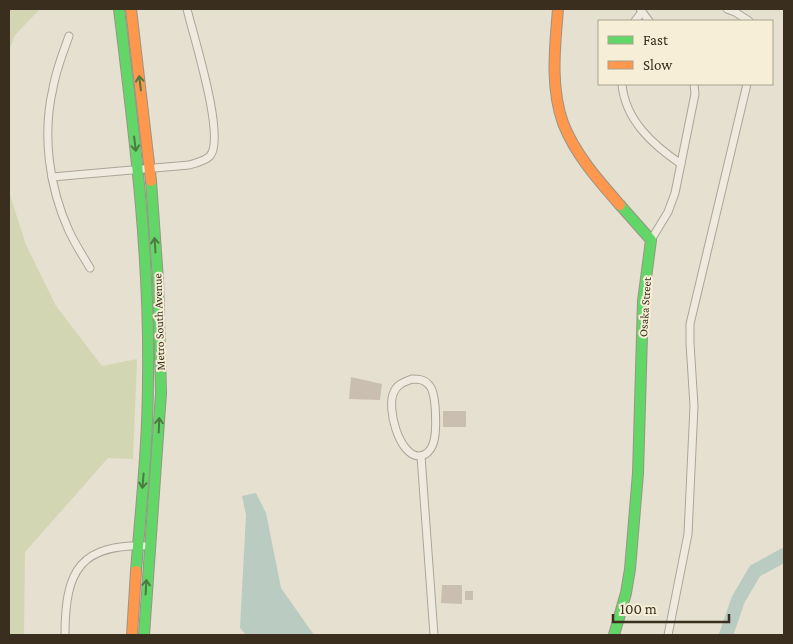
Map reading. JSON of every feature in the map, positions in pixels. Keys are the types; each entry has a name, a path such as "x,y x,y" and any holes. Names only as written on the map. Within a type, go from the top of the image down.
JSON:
{"street":[{"name":"Metro South Avenue","path":"120,9 138,170 147,302 147,431 132,635"},
{"name":"Metro South Avenue","path":"131,9 150,169 159,304 161,371 159,437 147,571 144,635"},
{"path":"52,177 189,165 200,162 210,155 214,145 213,116 187,9"},
{"path":"558,9 555,82 558,106 564,128 582,158 652,240 668,212 675,193 695,94 694,85"},
{"path":"727,9 748,20"},
{"path":"69,36 56,71 52,90 48,131 48,157 68,230 90,268"},
{"path":"622,85 623,96 634,120 657,147 681,164"},
{"path":"668,635 685,553 690,499 694,406 690,324 747,85"},
{"name":"Osaka Street","path":"614,635 626,593 631,560 638,473 643,301 652,240"},
{"path":"412,379 422,380 430,385 434,393 434,443 428,452 421,456 412,455 403,446 397,431 391,404 394,392 401,383 412,379"},
{"path":"421,456 434,635"},
{"path":"65,635 65,611 72,580 84,560 104,549 150,546"}],"green space":[{"path":"9,9 40,9 15,35 9,51"},
{"path":"9,192 26,245 56,306 102,366 137,359 133,459 108,458 25,552 24,635 9,635"}],"shaded area":[{"path":"256,493 266,513 281,588 314,635 246,635 240,628 246,515 242,496"}],"building":[{"path":"351,377 382,384 380,400 349,399"},
{"path":"443,411 466,411 466,427 443,427"},
{"path":"442,585 462,585 462,604 441,603"},
{"path":"465,591 473,591 473,600 465,600"}],"waterway":[{"path":"726,635 738,600 755,571 784,555"}],"traffic: fast":[{"path":"119,9 140,194 148,333 147,427 136,571"},
{"path":"144,635 161,393 158,280 151,181"},
{"path":"614,635 626,593 630,569 638,473 643,301 651,240 620,205"}],"traffic: slow":[{"path":"131,9 151,181"},
{"path":"558,9 554,66 556,95 563,123 581,156 595,176 620,205"},
{"path":"132,635 136,571"}]}
